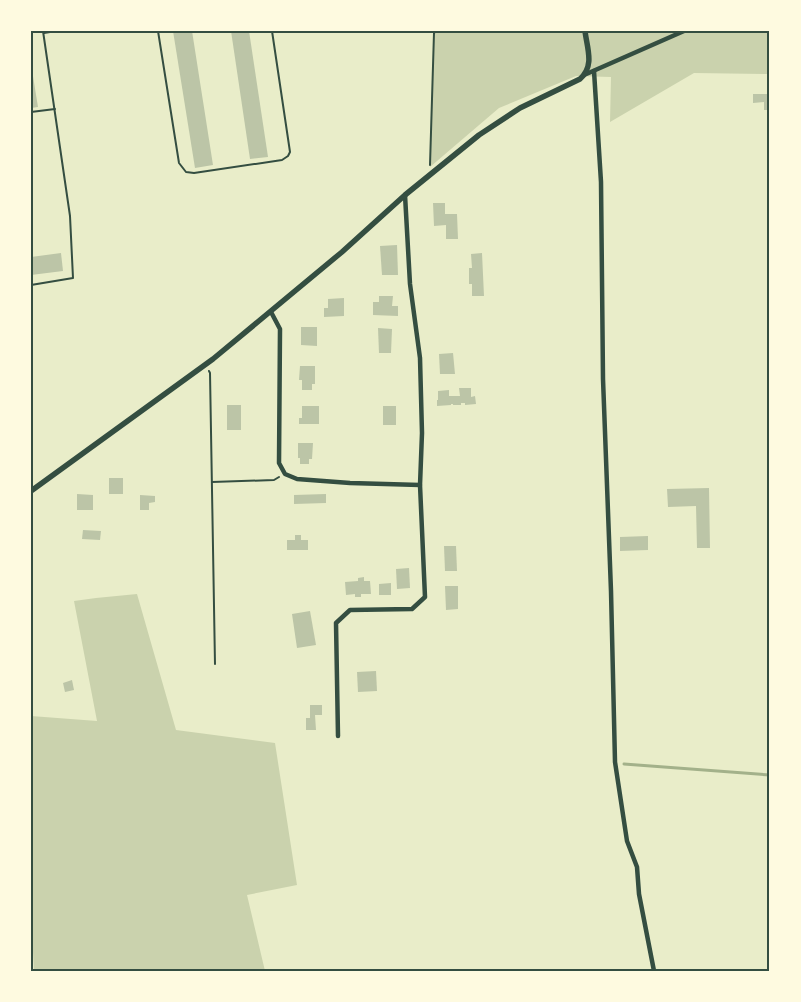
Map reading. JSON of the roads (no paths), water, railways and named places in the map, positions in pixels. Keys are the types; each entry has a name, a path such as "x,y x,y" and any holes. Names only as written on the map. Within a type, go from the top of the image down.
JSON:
{"street":[{"path":"584,75 589,60 585,31"},
{"path":"31,491 206,364 271,312 429,175 479,135 530,102 574,82 584,75 684,31"},
{"path":"594,72 600,182 603,380 615,762 627,841 637,867 639,894 654,971"},
{"path":"338,736 336,623 350,610 412,609 426,597 420,485 422,433 420,358 410,284 406,195"},
{"path":"271,312 280,329 279,462 284,474 297,479 420,485"}],"lane":[{"path":"31,284 73,278 70,216 43,32 56,31"},
{"path":"158,31 179,163 186,172 194,173 282,160 288,156 290,152 272,31"},
{"path":"31,112 54,109"}],"waterway":[{"path":"624,764 770,775"}]}
